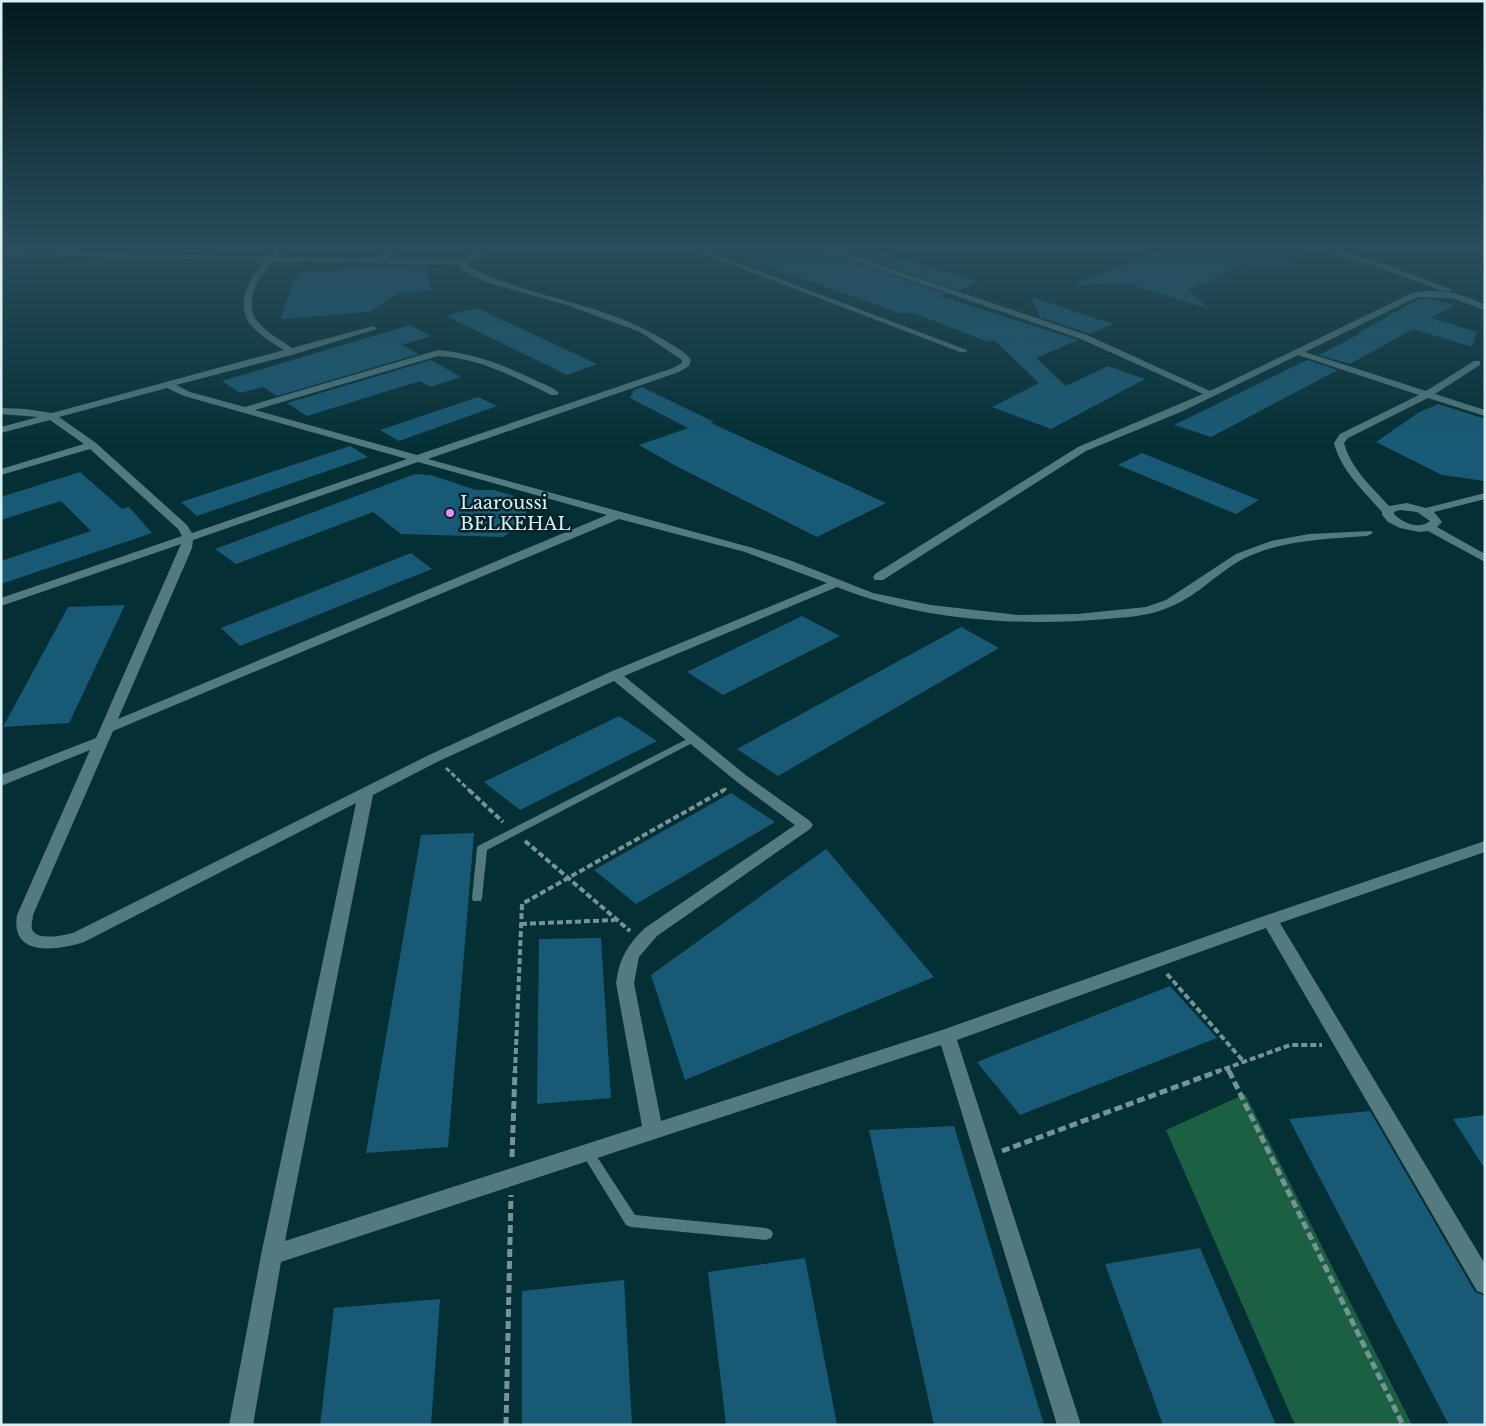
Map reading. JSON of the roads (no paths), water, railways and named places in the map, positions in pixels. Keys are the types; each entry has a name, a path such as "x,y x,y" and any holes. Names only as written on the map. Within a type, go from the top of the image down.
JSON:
{"street":[{"path":"250,315 261,329 292,352"},
{"path":"1,602 676,370 686,364 687,360 683,355 643,330 601,315"},
{"path":"868,315 963,350"},
{"path":"1018,315 1084,337 1210,394"},
{"path":"879,577 1082,450 1180,409 1374,315"},
{"path":"1,430 373,330"},
{"path":"1296,352 1485,414"},
{"path":"246,410 438,353 460,354 474,358 524,378 554,393"},
{"path":"1477,363 1428,394 1344,436 1339,443 1340,453 1347,464 1388,511 1390,518 1400,524 1416,528 1430,527 1485,559"},
{"path":"170,386 188,394 618,516 749,550 788,563 870,596 931,609 1018,619 1077,618 1124,615 1148,611 1170,603 1240,556 1275,543 1309,537 1367,534"},
{"path":"1,411 51,416 92,445 182,527 188,537 186,548 26,915 23,923 24,930 34,940 54,943 78,938 434,758 615,675 837,584"},
{"path":"1,472 92,445"},
{"path":"1424,511 1485,496"},
{"path":"1388,511 1396,507 1424,511 1431,514 1436,522 1430,527"},
{"path":"1,780 618,516"},
{"path":"615,675 742,779 805,825 651,932 636,947 627,963 626,983 653,1131"},
{"path":"241,1425 272,1255 366,792"},
{"path":"272,1255 948,1036 1270,920 1485,846"},
{"path":"1270,920 1485,1284"},
{"path":"948,1036 1069,1425"}],"lane":[{"path":"477,898 482,848 693,739"},
{"path":"588,1152 631,1221 766,1234"}],"place":[{"name":"Laaroussi BELKEHAL","path":"450,513"}]}
